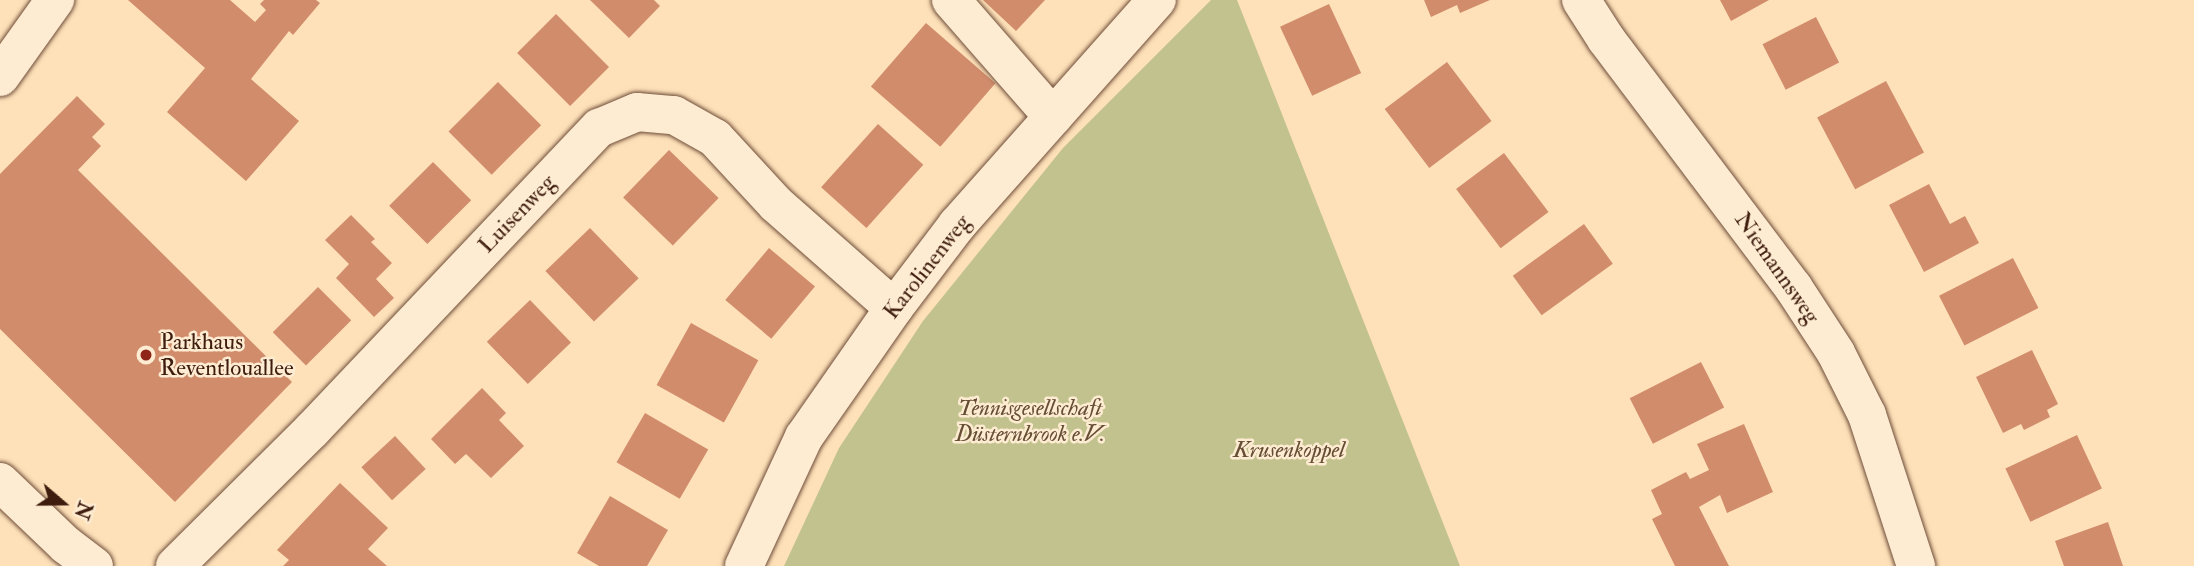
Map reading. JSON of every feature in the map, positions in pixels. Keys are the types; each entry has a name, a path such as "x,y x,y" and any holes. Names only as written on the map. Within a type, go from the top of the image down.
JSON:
{"street":[{"path":"0,77 55,0"},
{"path":"951,0 1053,117"},
{"name":"Karolinenweg","path":"744,566 804,437 894,308 957,225 1157,0"},
{"name":"Niemannsweg","path":"1581,0 1606,39 1793,287 1836,353 1867,415 1916,566"},
{"name":"Luisenweg","path":"175,566 304,438 598,128 637,112 674,115 715,138 776,204 894,308"},
{"path":"0,482 66,545 94,566"}],"green space":[{"path":"1211,0 1237,0 1460,566 784,566 839,448 923,321 1063,148"}],"building":[{"path":"128,0 230,0 255,22 266,10 260,4 264,0 316,0 320,3 293,35 289,31 251,79 299,121 246,181 167,112 205,68"},
{"path":"590,0 654,0 660,6 629,38"},
{"path":"983,0 1045,0 1016,31"},
{"path":"1424,0 1490,0 1460,13 1457,5 1431,17"},
{"path":"1720,0 1769,0 1731,21"},
{"path":"1329,4 1361,73 1312,96 1280,27"},
{"path":"556,14 609,67 570,106 517,53"},
{"path":"1816,17 1839,62 1786,90 1763,44"},
{"path":"926,23 995,83 940,147 871,86"},
{"path":"1447,62 1492,121 1429,168 1385,109"},
{"path":"1886,81 1924,153 1855,189 1817,118"},
{"path":"498,82 541,125 492,175 449,131"},
{"name":"Parkhaus Reventlouallee","path":"77,96 105,124 92,137 101,146 78,170 292,382 175,502 0,329 0,174"},
{"path":"878,124 923,165 866,228 821,187"},
{"path":"669,150 719,198 673,245 623,197"},
{"path":"1504,153 1549,212 1501,248 1456,189"},
{"path":"433,162 471,200 427,244 389,206"},
{"path":"1929,184 1950,224 1965,216 1979,243 1924,272 1889,205"},
{"path":"351,215 375,239 371,242 392,263 376,279 394,298 374,317 336,278 349,264 325,240"},
{"path":"1584,224 1613,264 1542,315 1513,276"},
{"path":"590,228 639,278 594,321 545,271"},
{"path":"769,248 815,287 771,339 725,300"},
{"path":"2013,258 2038,308 1964,346 1939,296"},
{"path":"318,287 351,320 306,365 273,332"},
{"path":"530,300 571,342 528,384 487,342"},
{"path":"691,323 758,360 724,422 657,385"},
{"path":"2032,350 2058,404 2047,410 2050,417 2024,430 2021,424 2003,433 1976,377"},
{"path":"1701,362 1724,407 1653,444 1630,398"},
{"path":"482,388 506,413 499,420 524,446 491,478 466,454 455,464 431,439"},
{"path":"645,413 708,450 680,499 616,462"},
{"path":"1744,424 1773,492 1727,513 1720,495 1699,507 1729,566 1675,566 1652,519 1662,514 1651,490 1686,472 1690,479 1709,470 1697,444"},
{"path":"2077,435 2102,488 2030,522 2005,468"},
{"path":"395,436 426,469 392,500 361,467"},
{"path":"340,483 388,528 368,549 387,566 283,566 289,560 277,550"},
{"path":"610,496 668,530 647,566 599,566 577,553"},
{"path":"2108,522 2123,566 2064,566 2055,541"}],"place":[{"name":"Parkhaus Reventlouallee","path":"146,355"}],"park label":[{"name":"Tennisgesellschaft Düsternbrook e.V.","path":"1030,421"},
{"name":"Krusenkoppel","path":"1289,450"}]}
